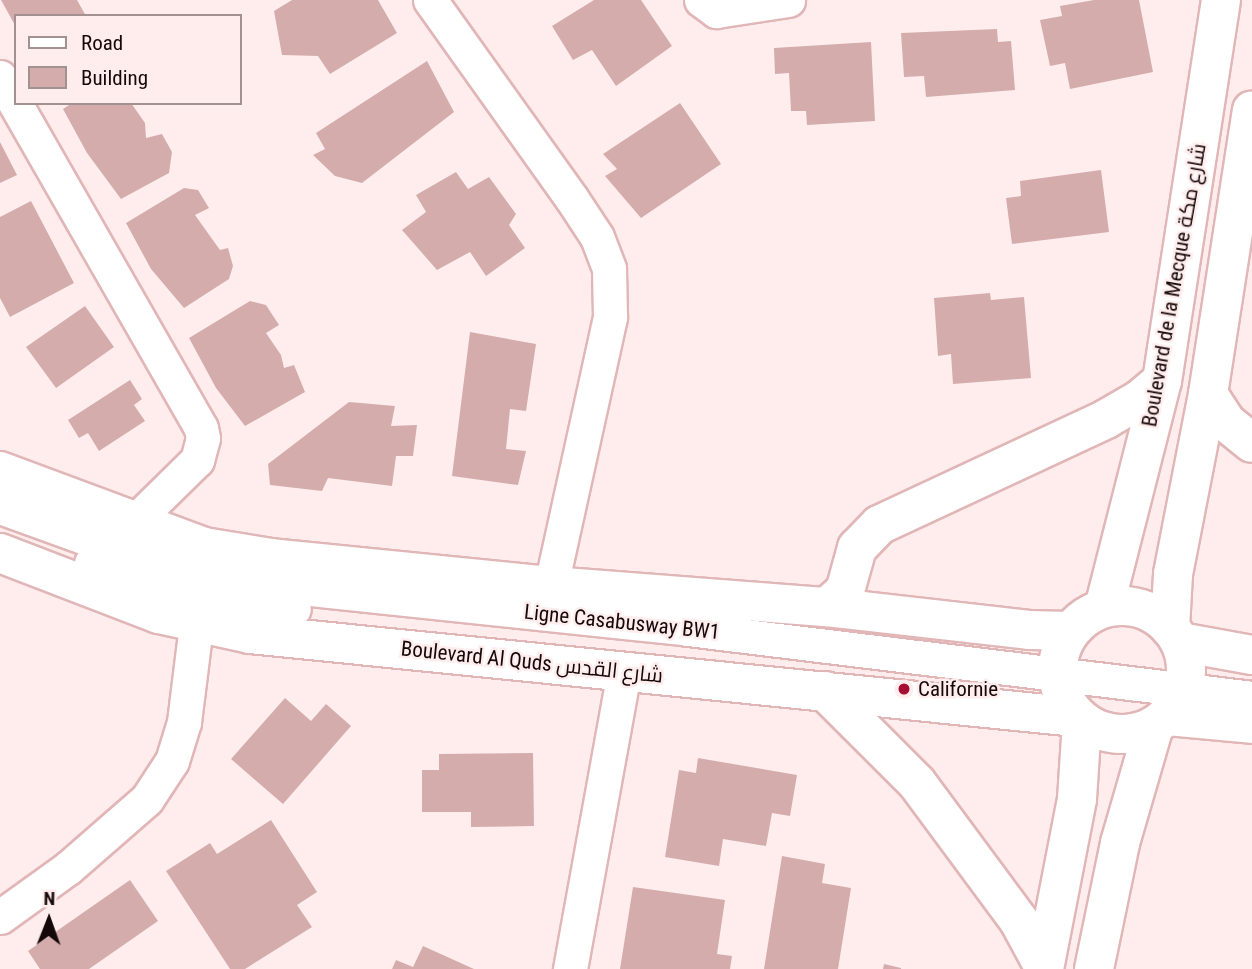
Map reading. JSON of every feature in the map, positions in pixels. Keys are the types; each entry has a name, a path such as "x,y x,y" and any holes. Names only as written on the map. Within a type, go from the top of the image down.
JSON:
{"main road":[{"name":"Boulevard de la Mecque شارع مكة","path":"1104,608 1162,382 1221,0"},
{"path":"1094,969 1120,843 1186,663 1175,635 1172,574 1208,394 1252,110"},
{"path":"827,607 845,591 857,548 879,525 1106,419 1139,400 1162,382"},
{"path":"1208,394 1226,422 1252,443"},
{"path":"0,471 204,547 271,558 551,586 827,607 983,626 1070,631"},
{"name":"Boulevard Al Quds شارع القدس","path":"0,554 159,614 196,625 250,634 825,691 1069,702 1110,734 1125,735 1170,710"},
{"path":"1044,968 1077,799 1063,644 1070,631 1082,620 1104,608 1130,606 1147,611 1175,635 1252,655"},
{"path":"825,691 917,783 1019,921 1044,968"},
{"path":"1170,710 1252,724"}],"street":[{"path":"430,0 572,199 597,237 609,269 610,317 551,586"},
{"path":"701,0 716,11 788,0"},
{"path":"0,77 14,101"},
{"path":"16,105 201,428 201,450 197,460 135,521"},
{"name":"Ligne Casabusway BW1","path":"0,507 127,553 263,584 688,629 1069,702 1252,713"},
{"name":"Ligne Casabusway BW1","path":"0,530 147,583 248,604 697,647 974,680 1069,702"},
{"path":"0,917 68,868 148,799 172,761 184,722 196,625"},
{"path":"570,969 624,671"},
{"name":"Ligne Casabusway BW1","path":"1170,710 1252,698"}],"building":[{"path":"1,0 77,0 85,14 14,14 14,23"},
{"path":"292,0 378,0 397,33 330,74 318,56 282,55 274,11"},
{"path":"594,0 641,0 672,46 616,86 592,50 573,60 552,26"},
{"path":"1094,0 1139,0 1153,72 1070,89 1065,63 1050,66 1040,20 1062,16 1060,6"},
{"path":"997,29 998,42 1011,41 1015,90 926,97 924,76 904,77 901,33"},
{"path":"871,42 875,121 807,125 806,111 791,111 789,73 775,74 774,48"},
{"path":"427,61 454,112 362,183 335,176 313,155 325,149 316,133"},
{"path":"680,103 721,164 641,218 605,176 617,169 603,154"},
{"path":"69,105 132,105 145,123 146,138 162,134 172,152 169,173 121,199 87,153 63,109"},
{"path":"0,142 17,175 0,183"},
{"path":"1101,170 1109,232 1012,244 1006,198 1021,196 1020,181"},
{"path":"456,172 468,189 489,177 516,214 509,225 525,248 486,276 470,252 437,270 402,230 426,212 416,195"},
{"path":"184,188 198,190 209,208 195,215 220,250 228,248 233,266 229,279 184,308 151,269 126,223"},
{"path":"31,201 74,283 10,317 0,298 0,217"},
{"path":"990,293 991,300 1024,297 1031,378 953,384 951,354 938,356 934,298"},
{"path":"250,301 266,305 279,325 266,333 281,355 284,368 294,365 305,392 245,426 216,388 189,338"},
{"path":"85,306 114,347 56,388 26,347"},
{"path":"470,332 536,344 526,411 510,409 506,449 526,451 518,485 452,476"},
{"path":"130,380 142,399 134,405 145,421 99,451 88,433 79,438 68,420"},
{"path":"349,402 395,406 391,426 417,425 413,456 396,456 392,486 328,478 322,491 270,485 268,464"},
{"path":"285,698 311,721 326,704 351,726 283,804 231,759"},
{"path":"533,753 534,826 471,827 471,812 422,812 422,770 439,770 439,754"},
{"path":"698,758 797,775 790,816 772,813 766,846 723,839 719,866 665,857 679,770 696,773"},
{"path":"271,820 317,892 297,905 312,927 245,969 230,969 166,871 210,843 217,854"},
{"path":"782,856 825,864 822,883 851,888 838,969 764,969"},
{"path":"130,880 158,921 89,969 40,969 28,951"},
{"path":"633,887 725,900 717,954 732,956 730,969 620,969"},
{"path":"423,946 474,969 392,969 396,960 413,967"},
{"path":"884,964 901,968 901,969 883,969"}],"place":[{"name":"Californie","path":"904,689"}]}
